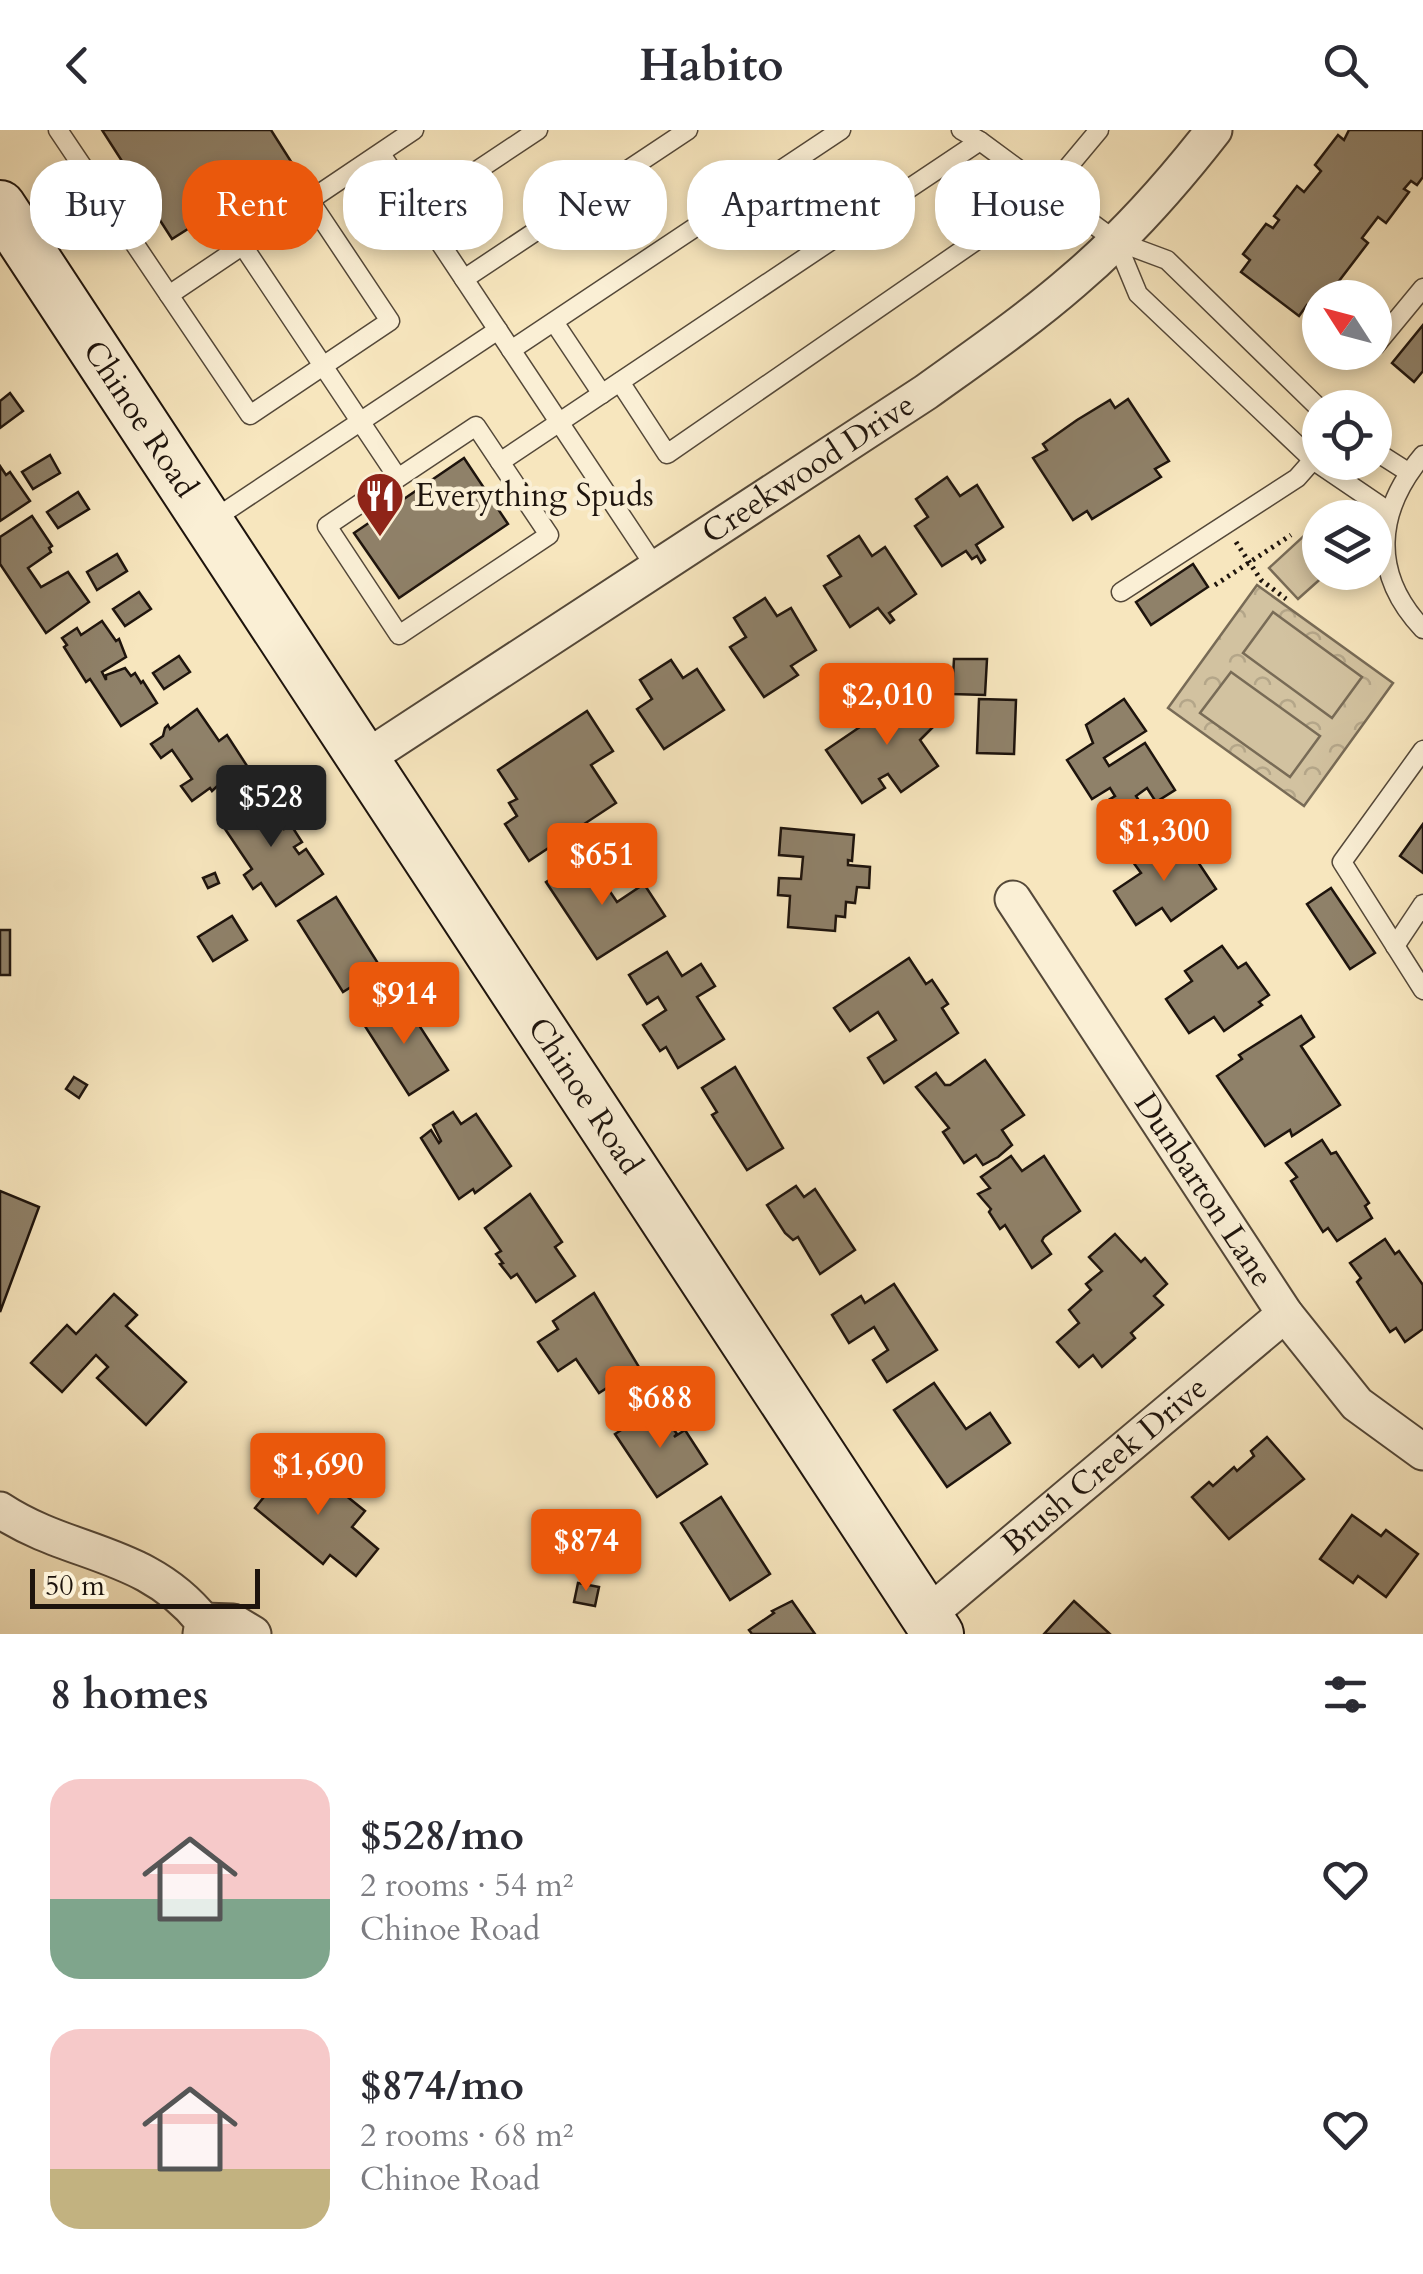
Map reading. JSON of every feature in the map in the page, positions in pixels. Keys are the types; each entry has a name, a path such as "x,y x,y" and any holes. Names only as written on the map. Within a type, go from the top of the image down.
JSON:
{"street":[{"name":"Creekwood Drive","path":"364,760 955,371 1075,280 1187,165 1214,130"},
{"name":"Chinoe Road","path":"0,206 931,1625"},
{"name":"Dunbarton Lane","path":"1013,899 1284,1314 1356,1404 1423,1452"},
{"name":"Brush Creek Drive","path":"931,1625 1284,1314"},
{"path":"0,1510 38,1531 101,1552 155,1578 186,1599 202,1627 232,1622 252,1634"}],"lane":[{"path":"58,130 250,415 390,321 323,220"},
{"path":"323,192 414,130"},
{"path":"493,160 538,130"},
{"path":"464,279 688,130"},
{"path":"511,350 841,130"},
{"path":"961,130 1006,160"},
{"path":"1074,160 1099,130"},
{"path":"500,462 980,141"},
{"path":"381,154 385,160"},
{"path":"1100,229 1116,241 1167,260 1302,391"},
{"path":"1116,241 1138,294 1302,443"},
{"path":"170,295 238,250"},
{"path":"247,250 398,478"},
{"path":"445,250 656,568"},
{"path":"620,382 667,454 961,250"},
{"path":"1392,325 1423,288"},
{"path":"554,322 602,394"},
{"path":"208,523 498,330"},
{"path":"476,426 549,535 399,635 327,526 398,478 476,426"},
{"path":"1392,503 1408,472 1423,454"},
{"path":"1392,462 1408,472"},
{"path":"1121,592 1302,472"},
{"path":"1347,480 1374,500"},
{"path":"1392,575 1396,590 1423,629"},
{"path":"1423,750 1342,862 1423,990"},
{"path":"1394,946 1423,904"}],"path":[{"path":"1215,585 1291,535"},
{"path":"1248,561 1261,580 1286,599"}],"green space":[{"path":"1302,538 1302,590 1308,590 1298,599 1269,568"},
{"path":"1257,585 1393,683 1304,806 1168,708"},
{"path":"1273,612 1362,677 1332,718 1243,653"},
{"path":"1231,672 1320,736 1290,777 1200,713"}],"building":[{"path":"102,130 271,130 290,160 182,160 182,233 172,239 162,223 162,160 121,160"},
{"path":"1349,130 1423,130 1423,177 1417,185 1411,181 1404,189 1409,192 1386,223 1378,217 1362,238 1368,243 1340,280 1302,280 1299,316 1241,272 1250,260 1243,254 1266,224 1273,228 1279,220 1274,216 1297,186 1304,192 1321,171 1315,165 1338,135 1344,140"},
{"path":"1423,325 1423,371 1414,382 1392,363"},
{"path":"10,393 23,411 0,428 0,401"},
{"path":"1128,399 1169,461 1155,469 1161,477 1092,519 1087,511 1073,520 1033,458 1047,450 1043,444 1077,420 1110,400 1115,408"},
{"path":"50,455 60,473 33,489 22,472"},
{"path":"464,458 508,524 399,598 354,533"},
{"path":"0,466 6,475 10,472 30,501 0,521"},
{"path":"947,477 960,496 977,485 1003,527 976,545 985,560 981,563 966,551 942,566 915,526 928,517 916,499"},
{"path":"78,492 89,509 58,528 47,512"},
{"path":"32,516 52,546 51,552 28,568 41,587 68,572 89,602 46,633 0,564 0,537"},
{"path":"859,536 872,556 885,547 916,594 889,613 894,620 890,623 878,608 850,627 824,586 841,576 828,556"},
{"path":"117,554 127,571 97,590 87,572"},
{"path":"1193,564 1208,587 1151,625 1136,602"},
{"path":"139,592 151,609 125,626 113,609"},
{"path":"765,598 777,616 791,608 816,650 791,666 798,675 764,697 730,647 746,637 734,618"},
{"path":"102,621 116,641 119,639 126,657 102,672 106,680 106,675 125,668 143,681 157,703 121,726 90,679 86,682 62,638 77,628 81,635"},
{"path":"179,656 190,672 164,689 153,673"},
{"path":"954,659 987,659 985,695 952,694"},
{"path":"671,660 683,678 697,669 724,710 664,749 637,709 652,699 640,680"},
{"path":"908,686 935,725 920,740 938,766 901,792 888,774 879,779 885,788 862,803 826,750 879,714 875,709"},
{"path":"979,699 1016,700 1014,754 977,753"},
{"path":"1124,699 1146,731 1104,758 1109,766 1145,743 1175,790 1156,802 1147,788 1136,796 1145,810 1122,824 1107,801 1115,796 1110,788 1092,799 1067,760 1093,743 1086,725"},
{"path":"197,709 219,741 227,735 249,769 231,782 227,777 212,791 210,788 192,801 181,786 192,779 172,750 161,758 151,744 163,736 168,725 170,729"},
{"path":"587,711 613,751 591,765 616,803 572,832 577,839 555,854 550,847 529,861 505,824 517,816 509,803 517,799 498,770"},
{"path":"267,792 285,818 279,822 284,829 291,825 302,842 294,847 299,854 306,849 323,874 276,906 261,883 253,889 244,875 252,869 221,823"},
{"path":"1423,824 1423,873 1400,856"},
{"path":"781,828 854,835 852,861 848,860 848,865 870,867 869,888 857,887 855,903 846,902 845,917 836,916 835,931 788,927 790,896 778,895 779,878 801,879 803,857 779,855"},
{"path":"1169,838 1184,862 1194,856 1216,889 1171,921 1162,908 1136,925 1114,891 1141,873 1133,862"},
{"path":"586,856 617,902 644,884 665,916 597,959 546,882"},
{"path":"215,873 219,883 208,888 203,878"},
{"path":"1331,888 1375,953 1350,969 1307,904"},
{"path":"336,897 381,968 343,992 298,921"},
{"path":"232,916 247,940 213,961 198,937"},
{"path":"0,930 10,930 10,975 0,975"},
{"path":"1222,946 1238,968 1246,963 1269,995 1259,1002 1262,1005 1224,1031 1214,1017 1189,1033 1166,999 1192,981 1185,971"},
{"path":"667,952 682,976 701,964 715,986 697,997 724,1039 678,1068 666,1047 660,1051 643,1025 666,1010 658,997 647,1004 629,975"},
{"path":"909,958 926,984 932,980 948,1004 942,1008 958,1033 884,1083 868,1058 896,1040 878,1012 850,1031 834,1008"},
{"path":"394,999 411,1027 417,1022 448,1070 409,1095 361,1020"},
{"path":"1301,1016 1314,1037 1301,1046 1340,1105 1292,1136 1290,1130 1265,1146 1217,1076 1242,1059 1239,1055"},
{"path":"985,1060 1024,1115 1002,1130 1012,1145 998,1157 983,1165 976,1155 964,1163 943,1132 949,1128 916,1087 936,1073 945,1085 950,1085"},
{"path":"735,1067 783,1148 747,1170 712,1115 717,1112 702,1088"},
{"path":"74,1077 87,1085 79,1098 66,1089"},
{"path":"453,1112 461,1124 476,1114 511,1166 475,1193 473,1189 459,1199 421,1138 431,1130 439,1143 433,1125"},
{"path":"1322,1140 1331,1154 1336,1152 1369,1203 1365,1206 1372,1218 1337,1241 1328,1228 1323,1232 1291,1181 1297,1177 1286,1163"},
{"path":"1011,1156 1022,1171 1044,1156 1080,1211 1044,1237 1042,1241 1051,1254 1032,1268 1005,1225 1000,1229 989,1212 991,1209 978,1194 990,1188 981,1177"},
{"path":"796,1186 804,1197 815,1189 855,1250 820,1274 798,1237 793,1240 785,1233 767,1205"},
{"path":"0,1191 39,1207 0,1312"},
{"path":"530,1194 562,1242 555,1247 575,1276 536,1302 517,1274 511,1278 500,1264 503,1263 496,1254 501,1251 485,1228"},
{"path":"1115,1234 1141,1262 1145,1258 1167,1284 1154,1296 1163,1305 1131,1333 1135,1338 1102,1367 1093,1355 1079,1367 1057,1342 1079,1323 1069,1310 1091,1290 1086,1284 1102,1271 1089,1257"},
{"path":"1385,1239 1395,1254 1399,1251 1423,1285 1423,1329 1405,1342 1396,1328 1390,1332 1357,1282 1361,1278 1350,1263"},
{"path":"894,1284 937,1350 887,1382 873,1360 888,1350 874,1327 849,1343 832,1315 861,1296 865,1303"},
{"path":"594,1293 639,1367 599,1393 576,1359 558,1371 538,1342 558,1329 553,1321"},
{"path":"114,1294 137,1315 126,1326 186,1382 146,1425 97,1378 108,1367 96,1355 62,1392 31,1363 67,1325 76,1334"},
{"path":"934,1383 966,1429 990,1413 1010,1443 947,1487 894,1410"},
{"path":"657,1407 677,1434 674,1437 685,1430 707,1464 657,1497 615,1434"},
{"path":"1267,1437 1304,1479 1229,1539 1192,1497 1209,1482 1213,1486 1234,1467 1237,1471"},
{"path":"294,1460 325,1486 329,1482 365,1511 352,1527 378,1549 356,1576 330,1555 323,1564 255,1508"},
{"path":"721,1497 770,1574 730,1600 681,1523"},
{"path":"1352,1515 1381,1536 1386,1530 1418,1554 1386,1597 1358,1576 1353,1583 1320,1559"},
{"path":"578,1583 599,1587 595,1606 574,1602"},
{"path":"792,1601 815,1634 752,1634 749,1630 772,1611"},
{"path":"1074,1601 1110,1634 1044,1634"}],"place":[{"name":"Everything Spuds","path":"380,538"}]}
